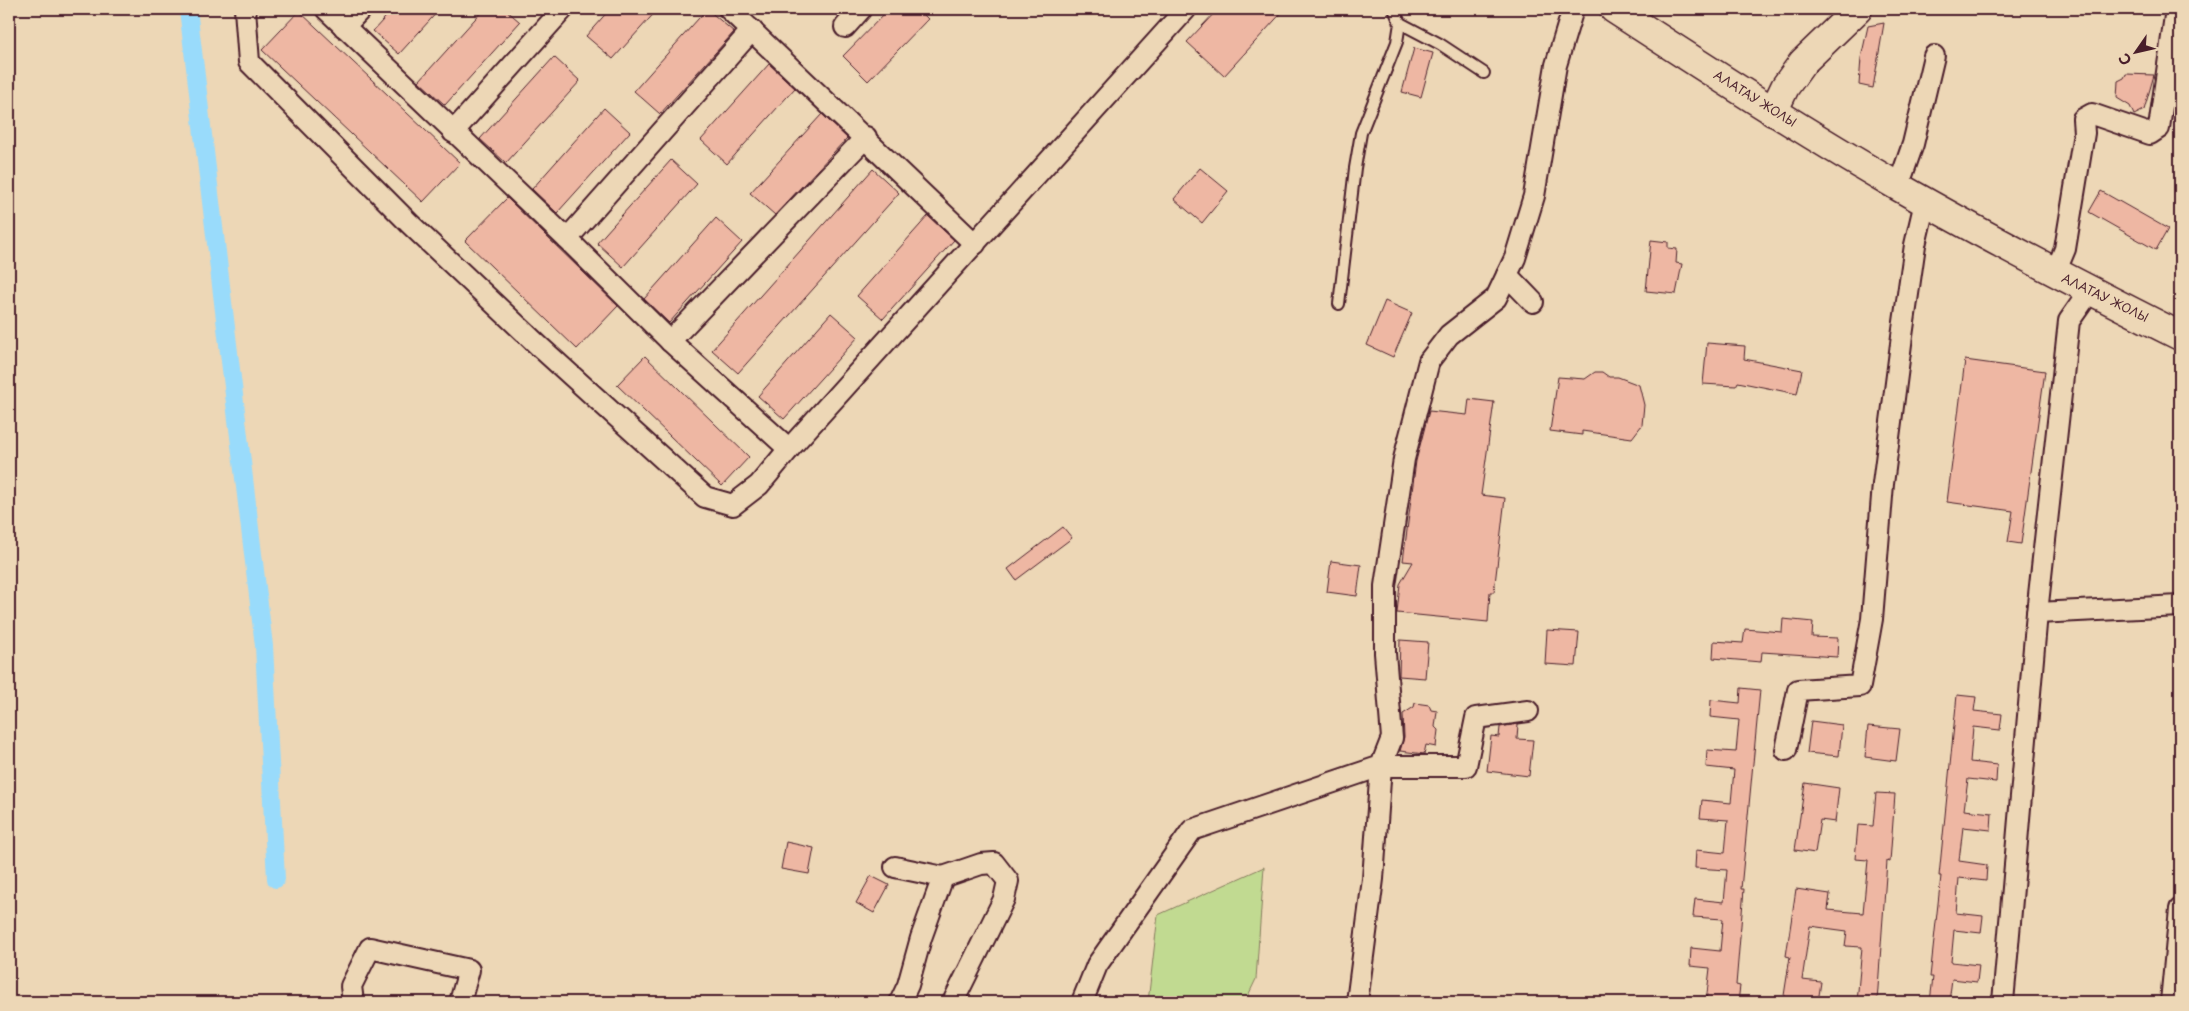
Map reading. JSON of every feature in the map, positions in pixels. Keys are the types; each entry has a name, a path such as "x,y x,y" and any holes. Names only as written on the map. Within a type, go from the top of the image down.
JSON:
{"main road":[{"name":"АЛАТАУ ЖОЛЫ","path":"1614,9 1772,112 1898,187 2055,274 2180,336"},
{"path":"1772,112 1785,87 1803,62 1858,9"}],"street":[{"path":"245,9 249,62 410,224 540,346 705,497 733,505 759,484 1186,9"},
{"path":"326,9 453,132 567,238 670,341 789,449"},
{"path":"344,27 361,9"},
{"path":"453,132 563,9"},
{"path":"729,9 976,244"},
{"path":"846,27 862,9"},
{"path":"1357,1002 1374,879 1381,766 1392,738 1385,653 1385,586 1404,459 1429,361 1449,335 1496,298 1515,258 1534,196 1556,65 1573,9"},
{"path":"2055,274 2065,249 2084,133 2083,119 2092,114 2150,134 2159,128 2176,9"},
{"path":"567,238 752,30"},
{"path":"1898,187 1914,144 1934,56"},
{"path":"670,341 866,138"},
{"path":"1786,750 1798,690 1860,686 1872,619 1883,484 1902,336 1915,245 1926,202"},
{"path":"1507,275 1533,302"},
{"path":"2003,1002 2037,613 2069,321 2090,291"},
{"path":"2037,613 2180,606"},
{"path":"1082,1002 1097,964 1192,830 1381,766 1466,766 1476,718 1528,711"},
{"path":"895,867 943,877 981,864 994,863 1008,881 1004,899 953,1002"},
{"path":"900,1002 908,985 921,938 943,877"},
{"path":"2171,1002 2180,909"},
{"path":"353,1002 351,986 370,948 469,970 460,1002"}],"lane":[{"path":"1339,304 1361,133 1397,42 1400,23 1394,9"},
{"path":"1400,23 1440,44 1484,73"}],"green space":[{"path":"1264,867 1256,979 1245,1002 1148,1002 1158,915"}],"building":[{"path":"393,9 440,9 399,54 373,31"},
{"path":"484,9 505,9 520,22 445,105 419,81"},
{"path":"610,9 658,9 613,59 586,36"},
{"path":"707,9 734,32 660,114 634,91"},
{"path":"889,9 918,9 928,19 868,81 843,56"},
{"path":"1218,9 1285,9 1224,76 1187,42"},
{"path":"299,11 460,163 423,202 262,50"},
{"path":"1884,23 1873,88 1859,85 1861,58 1868,26"},
{"path":"1414,48 1433,53 1421,97 1402,92"},
{"path":"554,57 580,81 506,163 480,139"},
{"path":"769,64 795,88 727,164 701,140"},
{"path":"2126,74 2154,75 2144,110 2134,115 2130,106 2117,98 2118,81 2124,78"},
{"path":"604,108 630,132 557,213 532,189"},
{"path":"822,114 847,138 775,215 750,193"},
{"path":"671,160 697,184 623,267 597,243"},
{"path":"1200,168 1228,191 1202,223 1174,199"},
{"path":"873,169 899,193 738,373 712,350"},
{"path":"2101,191 2168,229 2156,250 2089,212"},
{"path":"507,198 618,306 577,349 465,241"},
{"path":"928,216 954,240 883,319 857,296"},
{"path":"716,218 742,242 669,323 644,299"},
{"path":"1651,240 1668,242 1668,248 1677,249 1676,263 1682,264 1676,294 1646,291"},
{"path":"1385,301 1412,313 1393,357 1367,345"},
{"path":"831,313 858,337 784,419 758,396"},
{"path":"1707,343 1745,346 1744,359 1802,370 1797,394 1738,382 1736,386 1703,384"},
{"path":"645,356 749,457 722,486 617,385"},
{"path":"1965,360 2045,371 2021,544 2008,542 2013,511 1947,502"},
{"path":"1595,372 1602,372 1609,377 1618,377 1639,385 1644,405 1642,425 1632,438 1582,431 1582,435 1550,431 1558,377 1585,379"},
{"path":"1469,399 1494,402 1481,495 1505,498 1494,592 1490,592 1488,622 1397,613 1400,584 1413,562 1403,561 1416,461 1429,411 1467,415"},
{"path":"1063,527 1072,538 1016,580 1008,569"},
{"path":"1331,561 1361,565 1357,596 1327,592"},
{"path":"1783,619 1813,622 1812,637 1838,638 1837,657 1762,652 1761,662 1713,658 1714,641 1743,643 1745,629 1782,632"},
{"path":"1547,630 1579,632 1576,666 1545,664"},
{"path":"1400,640 1428,642 1425,678 1399,676"},
{"path":"1741,688 1760,690 1741,889 1744,889 1736,985 1740,986 1738,1002 1706,1002 1710,968 1690,966 1691,948 1720,951 1723,919 1693,917 1695,899 1724,902 1727,870 1695,868 1696,850 1725,853 1728,820 1700,818 1702,800 1731,803 1734,770 1706,767 1707,750 1736,752 1739,720 1710,717 1711,700 1740,703"},
{"path":"1957,695 1976,697 1974,711 2002,714 2000,730 1973,727 1970,762 1997,765 1996,782 1968,779 1964,810 1992,813 1991,830 1963,827 1959,861 1987,865 1986,881 1959,878 1956,913 1983,916 1981,933 1954,930 1951,962 1979,965 1977,982 1952,979 1949,1002 1930,1002 1933,977 1930,977"},
{"path":"1415,703 1429,705 1431,710 1437,711 1435,727 1438,730 1436,747 1426,745 1424,754 1400,751 1404,737 1403,714 1414,707"},
{"path":"1811,721 1842,725 1839,756 1807,753"},
{"path":"1518,724 1517,739 1533,740 1529,776 1487,771 1491,736 1499,737 1500,727"},
{"path":"1868,726 1900,729 1896,761 1865,757"},
{"path":"1805,783 1839,788 1835,822 1820,820 1815,853 1795,850"},
{"path":"1876,793 1895,794 1890,862 1887,861 1877,1002 1857,1002 1862,947 1845,946 1847,931 1810,926 1802,980 1821,982 1818,1002 1783,1002 1790,957 1786,956 1796,889 1830,894 1828,910 1863,913 1868,860 1855,859 1858,825 1873,826"},
{"path":"786,842 814,848 809,874 781,869"},
{"path":"871,876 889,885 874,913 856,903"}],"waterway":[{"path":"188,9 264,646 276,879"}]}
